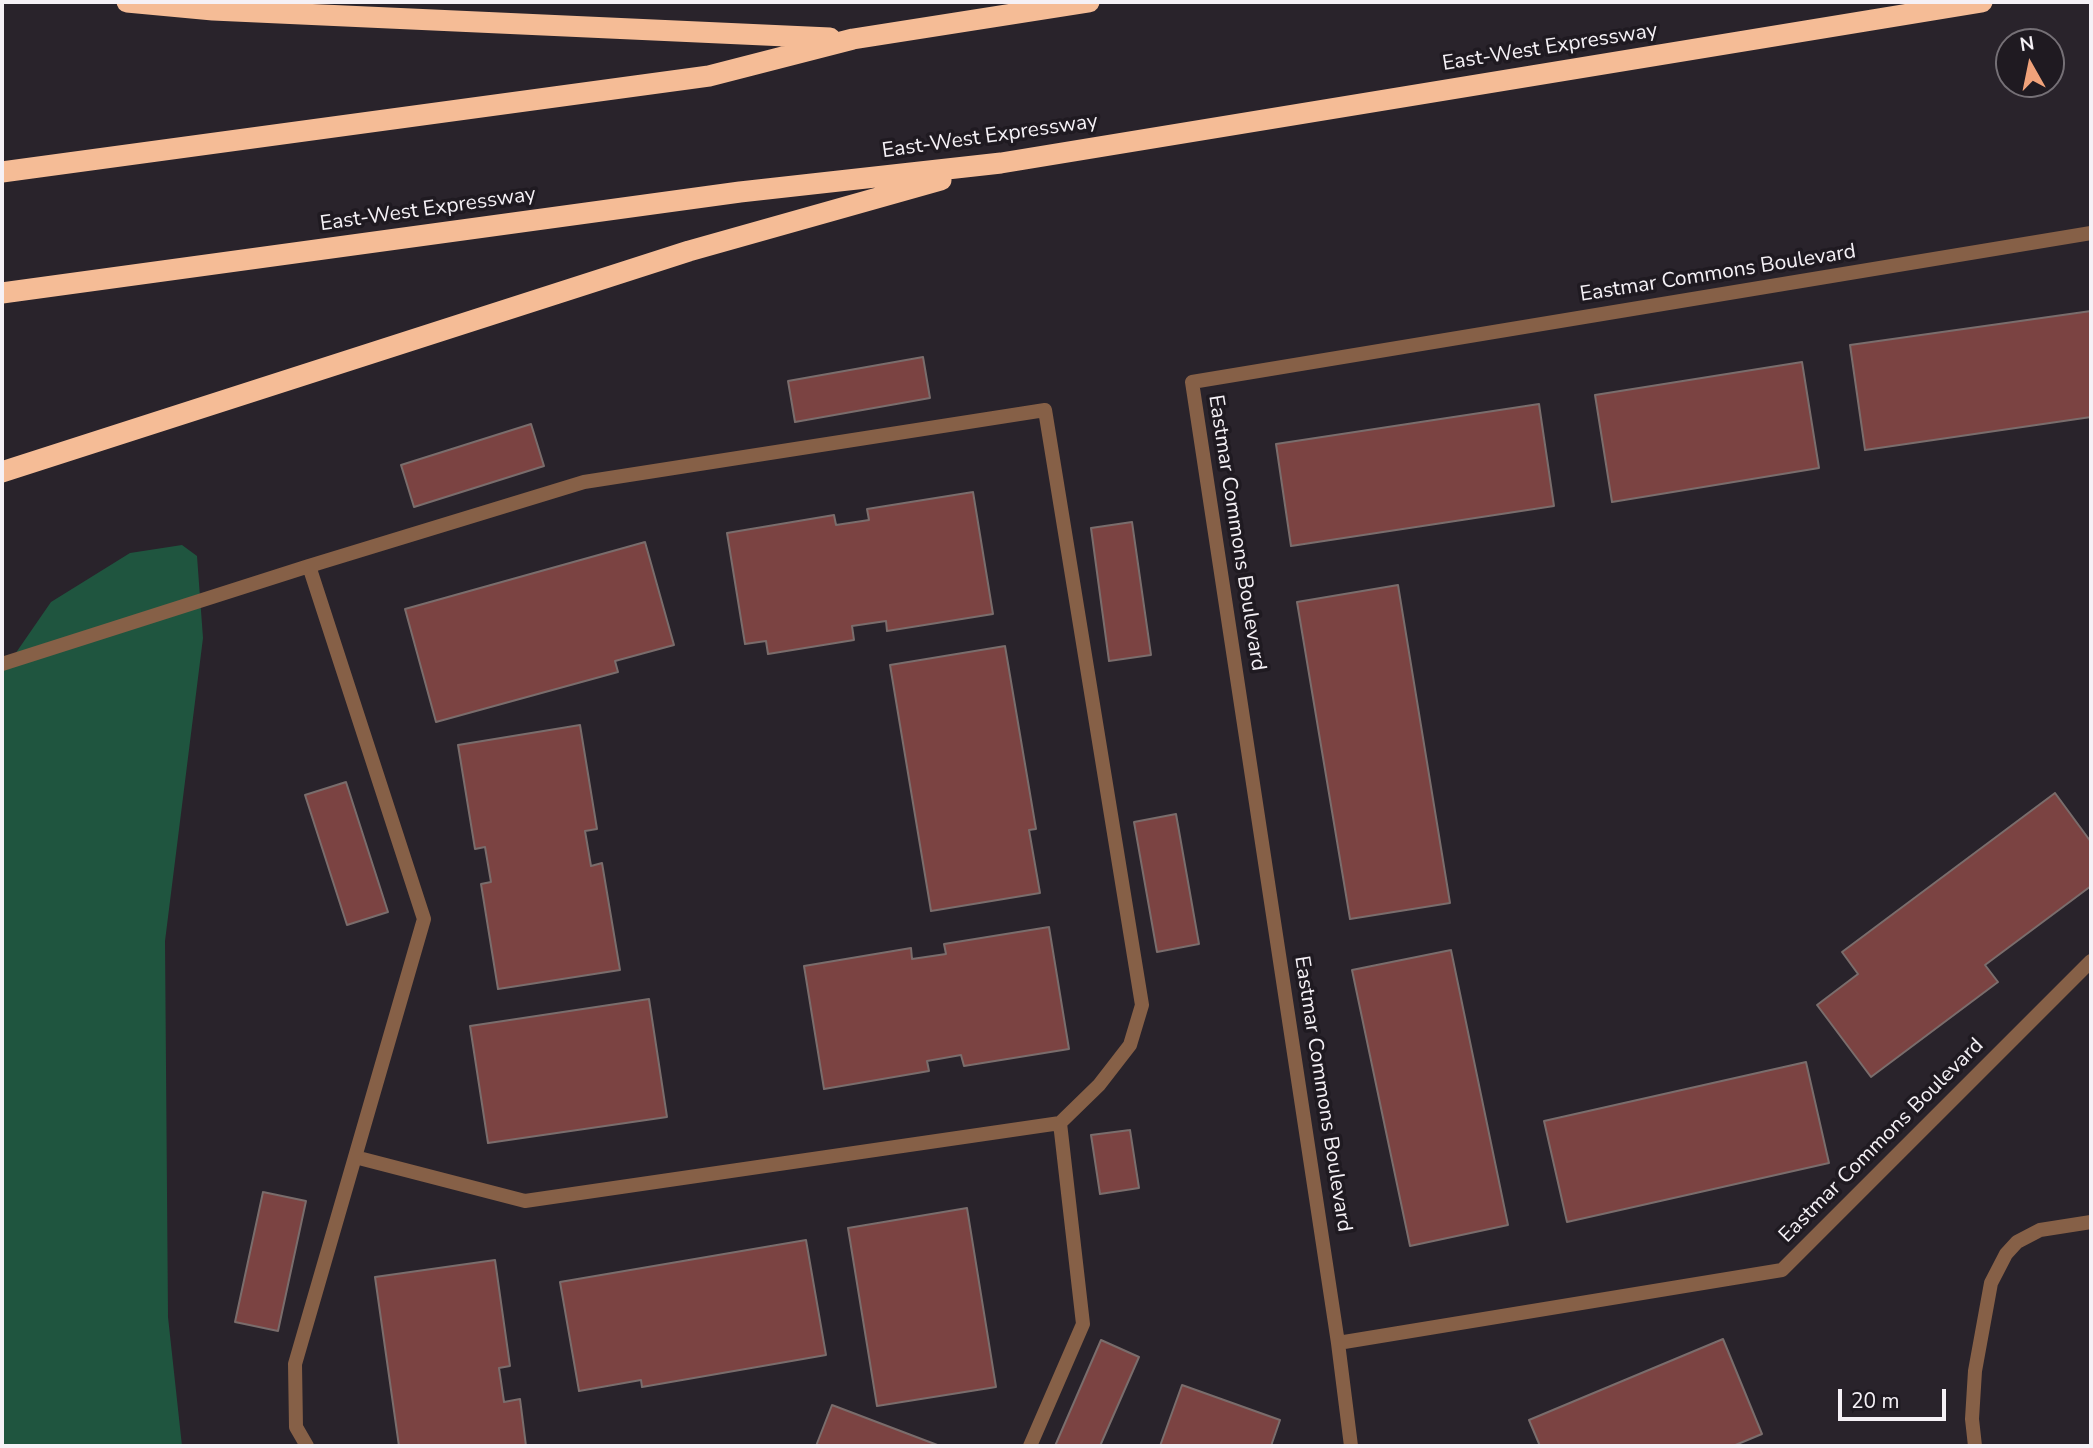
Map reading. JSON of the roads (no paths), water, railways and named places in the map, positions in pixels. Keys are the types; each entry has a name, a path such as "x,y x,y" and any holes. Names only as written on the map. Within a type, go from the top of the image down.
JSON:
{"highway":[{"path":"127,2 267,13 853,39"},
{"path":"2,172 709,76 853,39 1089,2"},
{"name":"East-West Expressway","path":"2,293 726,194 1001,163 1982,2"},
{"path":"2,472 689,251 1001,163"}],"lane":[{"name":"Eastmar Commons Boulevard","path":"1351,1446 1338,1343 1192,382 2091,233"},
{"path":"2,664 584,482 1045,410 1142,1005 1130,1045 1099,1085 1060,1123 525,1201 355,1157"},
{"path":"307,1446 296,1427 295,1364 424,919 309,566"},
{"name":"Eastmar Commons Boulevard","path":"1338,1343 1782,1270 2091,961"},
{"path":"1030,1446 1083,1324 1060,1123"},
{"path":"1975,1446 1972,1419 1975,1371 1991,1283 2006,1254 2017,1242 2040,1230 2091,1223"}]}
